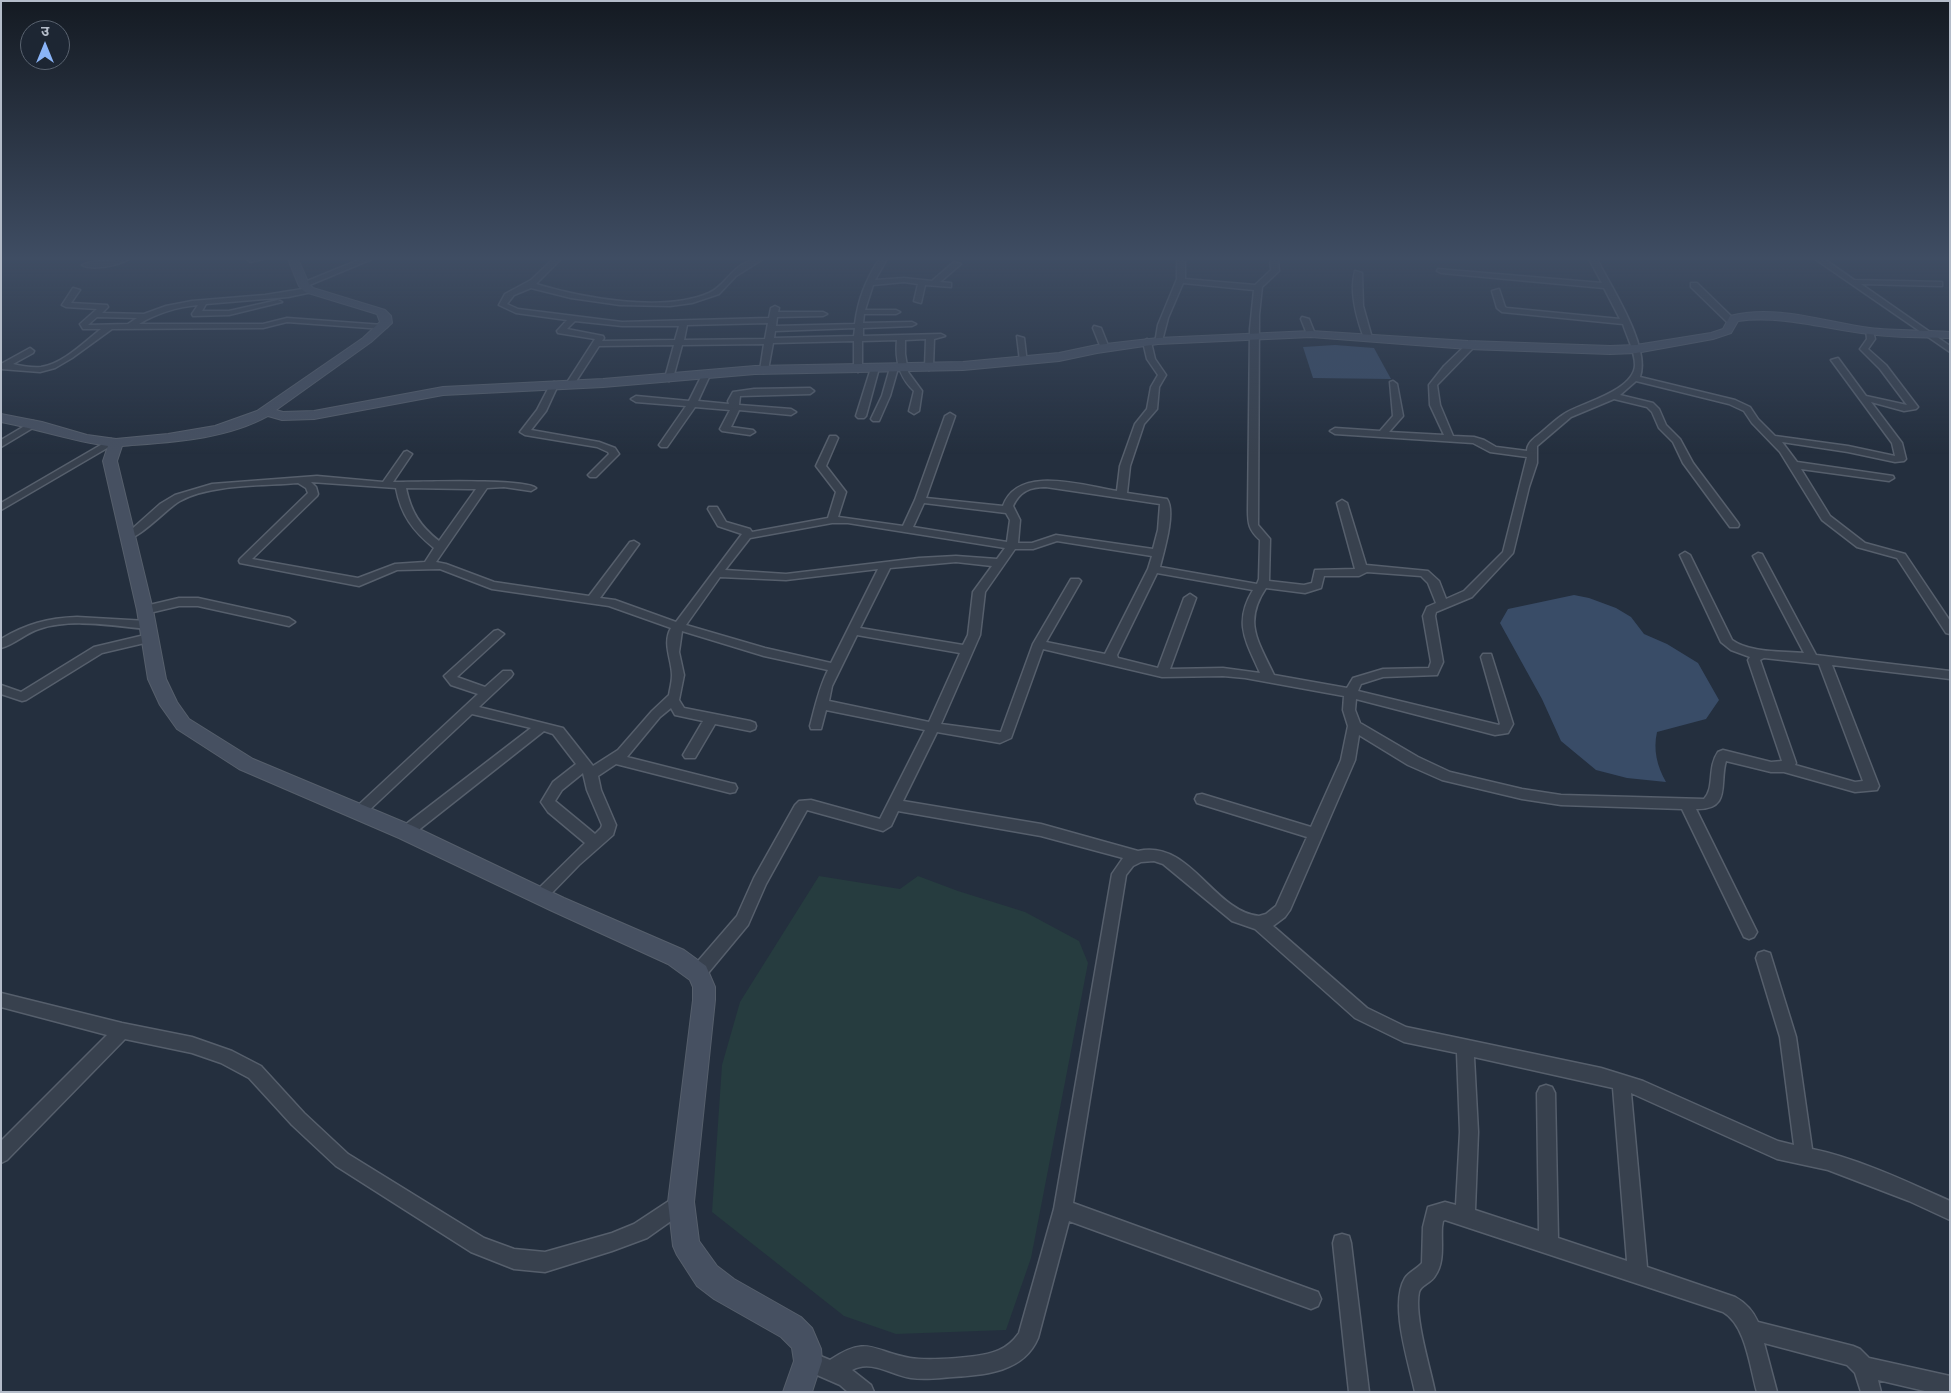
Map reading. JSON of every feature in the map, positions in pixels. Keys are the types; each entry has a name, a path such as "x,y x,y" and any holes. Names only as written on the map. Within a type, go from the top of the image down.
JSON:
{"street":[{"path":"86,324 84,326 110,327 263,326 271,324"},
{"path":"352,324 384,326"},
{"path":"567,324 561,331 598,336 600,338 598,344 570,384"},
{"path":"669,378 684,324"},
{"path":"764,370 772,324"},
{"path":"837,324 858,326 912,324"},
{"path":"1122,495 1126,466 1140,424 1152,409 1155,387 1162,375 1151,359 1152,341 1160,324"},
{"path":"1256,324 1252,479 1253,525 1265,539 1266,570 1262,586 1250,604 1247,617 1252,639 1269,678"},
{"path":"1307,324 1311,334"},
{"path":"1363,324 1368,338"},
{"path":"1260,924 1274,918 1282,910 1348,760 1354,726 1349,710 1350,693 1357,681 1368,676 1383,673 1432,672 1437,662 1429,616 1431,610 1468,594 1508,553 1532,459 1532,446 1568,415 1613,396 1634,378 1639,366 1636,349 1627,324"},
{"path":"266,411 282,416 314,415 443,391 669,378 764,370 930,367 1024,360 1059,357 1152,341 1255,338 1311,334 1471,345 1636,349 1713,336 1727,331 1730,324"},
{"path":"1819,324 1869,331 1950,335"},
{"path":"1913,324 1950,350"},
{"path":"1,418 33,424 86,439 113,443 178,437 217,430 246,421 266,411 384,326"},
{"path":"858,326 858,369"},
{"path":"3,367 47,368 78,350 110,327"},
{"path":"1097,328 1105,348"},
{"path":"1861,397 1904,408 1913,407 1883,367 1864,349 1871,339 1869,331"},
{"path":"598,344 941,336"},
{"path":"876,419 898,368 901,337"},
{"path":"930,337 930,367"},
{"path":"1020,338 1024,360"},
{"path":"1450,439 1436,405 1433,385 1447,368 1471,345"},
{"path":"3,367 30,352"},
{"path":"1772,438 1848,449 1895,459 1901,458 1898,443 1834,360"},
{"path":"861,416 875,368"},
{"path":"898,368 918,391 914,411"},
{"path":"664,445 692,404 706,375"},
{"path":"1634,378 1677,387 1742,406 1794,465 1826,518 1861,546 1901,556 1950,630"},
{"path":"1382,434 1398,416 1393,384"},
{"path":"554,385 541,411 525,432 598,445 612,450 614,454 611,458 593,475"},
{"path":"750,432 725,429 735,409 733,401 736,394 739,392 810,391"},
{"path":"1613,396 1653,406 1662,426 1677,441 1688,463 1734,525"},
{"path":"636,399 735,409 791,412"},
{"path":"906,530 920,500 950,416"},
{"path":"1,444 33,424"},
{"path":"1335,431 1480,442 1493,450 1532,459"},
{"path":"832,520 841,492 822,466 833,438"},
{"path":"1,507 113,443"},
{"path":"113,443 110,461 147,624 157,679 169,705 183,724 246,764 406,832 540,896 676,957 698,972 704,987 704,1000 681,1202 686,1246 707,1276 724,1289 790,1327 802,1338 807,1349 808,1361 798,1392"},
{"path":"386,485 407,454"},
{"path":"1794,465 1889,478"},
{"path":"128,537 148,522 164,506 189,492 212,487 328,479 386,485 483,486 504,484 532,488"},
{"path":"300,480 311,487 313,494 244,561 359,582 395,567 442,566 492,584 611,603 650,618 764,652 836,668"},
{"path":"1008,510 1012,498 1021,489 1036,484 1158,499 1165,504 1163,530 1154,569 1111,655 1112,660"},
{"path":"400,485 408,516 420,531 440,546"},
{"path":"429,565 440,546 483,486"},
{"path":"698,972 743,920 759,882 800,808 811,804 883,825 933,727 968,650 975,628 979,592 1012,546 1015,520 1013,514 1008,510 920,500"},
{"path":"1154,569 1262,586 1310,589 1317,585 1319,572 1359,574 1361,568 1342,504"},
{"path":"595,843 553,808 548,802 549,797 554,790 587,770 616,759 656,714 672,701 677,690 678,675 673,652 679,626 748,534 746,531 720,522 713,509"},
{"path":"746,536 832,520 848,520 1012,546 1033,546 1056,538 1157,553"},
{"path":"593,599 634,544"},
{"path":"1685,555 1725,639 1729,644 1739,649 1757,655 1763,653 1950,675"},
{"path":"1354,726 1413,761 1447,776 1522,794 1561,800 1707,804 1713,800 1716,793 1719,761 1723,755 1771,767 1784,767 1855,788 1872,786 1818,659 1758,556"},
{"path":"717,574 786,577 886,564 956,559 1000,563"},
{"path":"816,726 826,686 886,564"},
{"path":"1361,568 1424,574 1433,581 1442,604"},
{"path":"821,704 933,727 1000,738 1006,735 1039,644 1075,581"},
{"path":"1162,672 1190,598"},
{"path":"1,689 22,697 98,650 147,624 179,602 198,602 289,622"},
{"path":"1,644 22,631 40,624 58,622 147,624"},
{"path":"854,631 968,650"},
{"path":"488,692 455,682 451,680 450,676 498,634"},
{"path":"1039,644 1162,672 1223,672 1269,678 1350,693 1496,730 1503,730 1507,724 1487,657"},
{"path":"1757,655 1754,660 1789,763 1784,767"},
{"path":"360,811 508,674"},
{"path":"672,701 677,706 679,712 750,726"},
{"path":"469,709 558,731 587,770 609,825 605,836 574,861 540,896"},
{"path":"690,755 711,719"},
{"path":"406,832 542,726"},
{"path":"616,759 730,788"},
{"path":"1202,799 1315,834"},
{"path":"1687,804 1749,932"},
{"path":"894,805 1041,830 1136,856 1149,855 1169,860 1234,913 1249,922 1260,924 1361,1013 1404,1034 1637,1087 1777,1150 1804,1154 1828,1161 1913,1194 1950,1211"},
{"path":"833,1370 848,1360 866,1355 910,1368 931,1369 990,1364 1010,1356 1020,1349 1028,1338 1063,1209 1120,874 1123,866 1136,856"},
{"path":"1764,958 1788,1037 1804,1154"},
{"path":"1,1000 122,1031 192,1045 226,1057 255,1072 298,1119 342,1160 478,1245 514,1259 545,1262 612,1242 640,1231 681,1202"},
{"path":"1,1154 122,1031"},
{"path":"1464,1047 1469,1132 1465,1216"},
{"path":"1621,1082 1638,1275"},
{"path":"1546,1093 1549,1244"},
{"path":"1063,1209 1311,1299"},
{"path":"1425,1392 1409,1307 1410,1289 1412,1284 1428,1272 1430,1266 1431,1228 1435,1214 1444,1211 1465,1216 1728,1304 1742,1314 1750,1330 1767,1392"},
{"path":"1342,1243 1360,1392"},
{"path":"1750,1330 1853,1356 1863,1367 1871,1392"},
{"path":"808,1361 833,1370 847,1378 864,1392"},
{"path":"1863,1367 1950,1386"}],"green space":[{"path":"819,876 900,889 918,876 1025,912 1079,941 1088,963 1031,1258 1006,1330 896,1334 844,1316 712,1212 722,1065 740,1002"}],"water":[{"path":"1335,345 1374,348 1391,379 1313,378 1303,347"},
{"path":"1574,595 1589,598 1616,608 1631,617 1644,634 1667,644 1698,663 1719,700 1706,719 1657,732 1655,745 1657,758 1666,782 1627,778 1596,770 1561,741 1542,699 1500,623 1508,609"}]}
